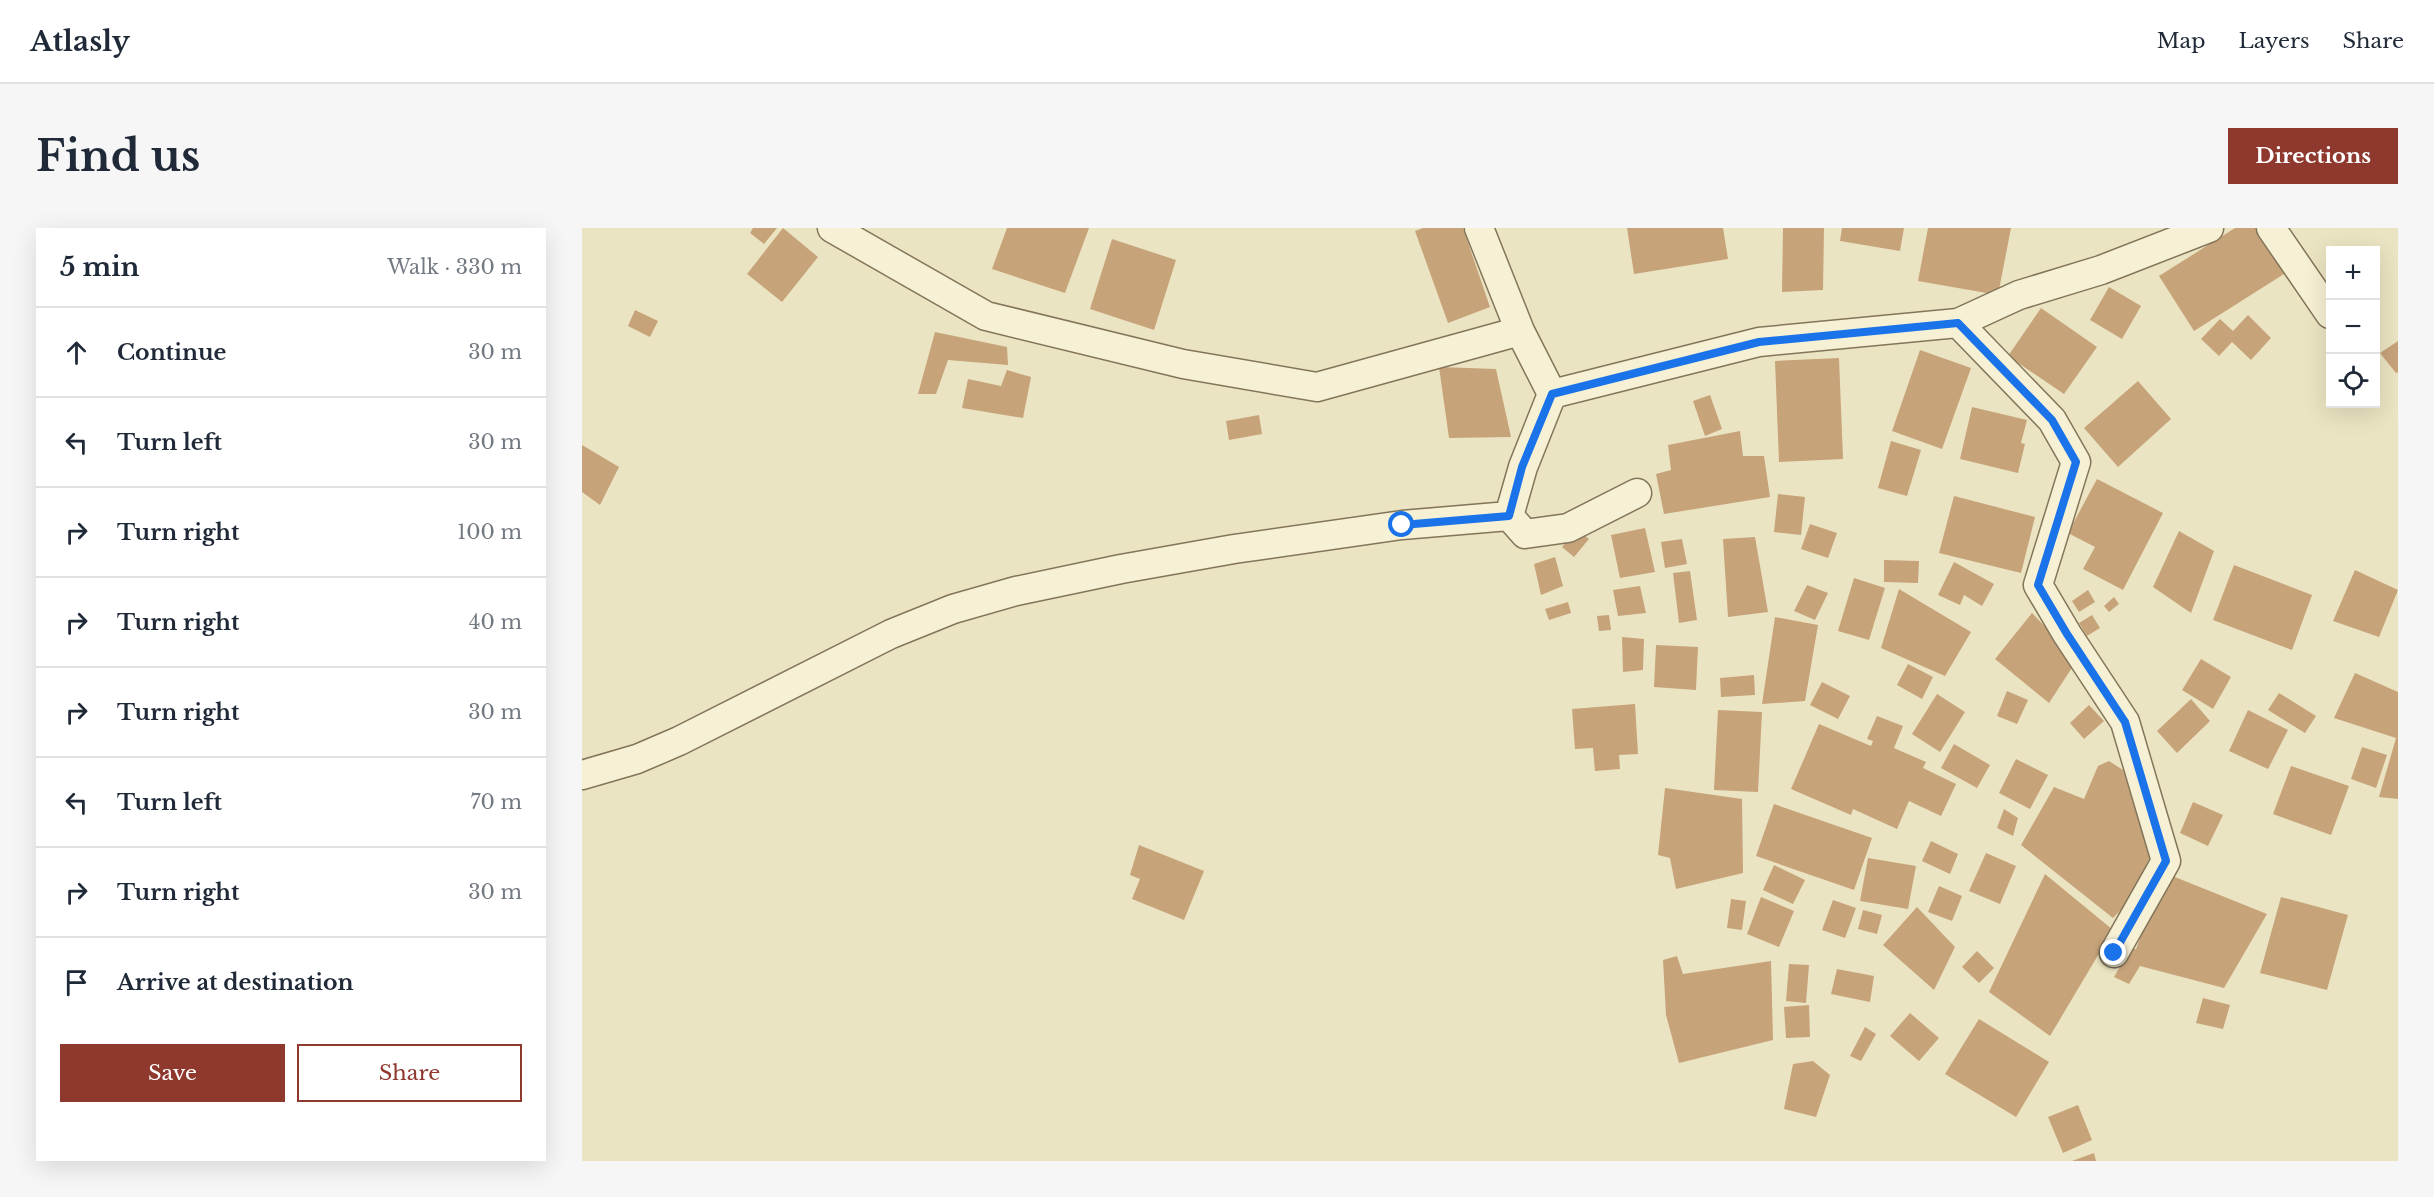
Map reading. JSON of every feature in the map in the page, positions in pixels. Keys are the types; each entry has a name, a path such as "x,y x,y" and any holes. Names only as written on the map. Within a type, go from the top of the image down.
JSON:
{"street":[{"path":"832,228 986,316 1183,364 1317,387 1520,331"},
{"path":"1479,228 1520,331 1552,394 1522,467 1509,516"},
{"path":"1552,394 1759,342 1958,323 2019,296 2101,270 2209,228"},
{"path":"2271,228 2326,307"},
{"path":"1958,323 2052,420 2076,462 2038,585 2125,722 2166,861 2114,953"},
{"path":"1509,516 1525,534 1568,528 1637,493"},
{"path":"582,776 637,759 680,741 891,634 954,609 1017,591 1121,569 1234,549 1402,525 1509,516"}],"building":[{"path":"753,228 777,228 764,244 750,233"},
{"path":"783,228 818,257 782,302 747,274"},
{"path":"1007,228 1089,228 1065,293 992,269"},
{"path":"1423,228 1463,228 1490,307 1448,323 1415,231"},
{"path":"1627,228 1723,228 1728,259 1634,274"},
{"path":"1783,228 1824,228 1823,290 1782,292"},
{"path":"1842,228 1904,228 1900,251 1840,241"},
{"path":"1928,228 2011,228 1998,295 1918,281"},
{"path":"2235,228 2256,228 2284,274 2194,331 2159,276"},
{"path":"1112,239 1176,260 1154,330 1090,309"},
{"path":"2109,287 2141,306 2122,339 2090,320"},
{"path":"2041,308 2097,347 2064,394 2008,356"},
{"path":"635,310 658,321 650,337 628,326"},
{"path":"2248,315 2271,338 2251,360 2232,342 2219,356 2201,339 2220,319 2233,331"},
{"path":"935,332 1007,347 1008,365 948,360 936,394 918,394"},
{"path":"2398,341 2398,372 2396,373 2380,353"},
{"path":"1920,350 1971,368 1942,449 1892,431"},
{"path":"1839,358 1843,459 1779,462 1775,361"},
{"path":"1439,367 1496,369 1511,437 1449,438"},
{"path":"1007,370 1031,377 1023,418 962,408 968,379 1001,386"},
{"path":"2138,381 2171,419 2118,467 2084,428"},
{"path":"1710,395 1722,429 1705,436 1693,401"},
{"path":"1972,407 2027,420 2021,443 2025,444 2018,473 1960,459"},
{"path":"1259,415 1262,434 1229,440 1226,421"},
{"path":"1740,431 1743,456 1764,456 1770,497 1664,514 1656,474 1671,470 1668,445"},
{"path":"1891,441 1921,450 1907,496 1878,488"},
{"path":"582,445 619,467 600,505 582,492"},
{"path":"2097,479 2163,513 2123,590 2083,569 2095,547 2068,533"},
{"path":"1778,494 1805,497 1801,535 1774,532"},
{"path":"1954,496 2035,517 2021,573 1939,553"},
{"path":"1810,524 1837,533 1828,558 1801,549"},
{"path":"1645,528 1655,572 1620,578 1611,535"},
{"path":"1577,529 1589,539 1574,557 1562,547"},
{"path":"2179,531 2214,551 2191,613 2153,587"},
{"path":"1755,537 1768,612 1728,617 1723,539"},
{"path":"1682,539 1687,564 1665,568 1661,542"},
{"path":"1555,557 1563,586 1541,595 1534,564"},
{"path":"1884,560 1919,561 1918,583 1884,582"},
{"path":"1954,562 1994,584 1982,606 1964,595 1960,605 1938,595"},
{"path":"2234,565 2312,595 2292,650 2213,620"},
{"path":"2355,570 2398,590 2379,637 2333,621"},
{"path":"1690,571 1697,620 1679,623 1673,573"},
{"path":"1854,578 1885,588 1869,640 1838,631"},
{"path":"1807,585 1828,593 1815,620 1794,611"},
{"path":"1640,586 1646,613 1618,616 1613,590"},
{"path":"1899,589 1971,632 1945,676 1881,648"},
{"path":"2088,590 2095,602 2079,612 2072,601"},
{"path":"2114,597 2119,604 2109,612 2104,606"},
{"path":"1568,602 1571,613 1549,620 1545,609"},
{"path":"2032,613 2077,660 2049,703 1995,659"},
{"path":"1609,615 1611,630 1599,631 1597,616"},
{"path":"2092,615 2100,628 2087,636 2079,623"},
{"path":"1775,617 1818,625 1805,701 1762,704"},
{"path":"1622,637 1644,639 1643,670 1623,672"},
{"path":"1656,645 1698,647 1696,690 1654,687"},
{"path":"2201,659 2231,677 2213,709 2182,690"},
{"path":"1908,664 1933,677 1922,699 1897,685"},
{"path":"2355,673 2398,692 2398,799 2379,797 2396,738 2334,718"},
{"path":"1754,675 1755,695 1721,697 1720,678"},
{"path":"1822,682 1850,696 1838,719 1810,705"},
{"path":"2007,691 2028,700 2017,724 1997,716"},
{"path":"2279,693 2316,716 2305,733 2268,710"},
{"path":"1937,694 1965,712 1940,752 1912,734"},
{"path":"2191,699 2210,721 2177,753 2157,731"},
{"path":"1635,704 1638,754 1619,755 1620,769 1595,771 1593,748 1575,749 1572,709"},
{"path":"2089,705 2104,721 2084,739 2070,723"},
{"path":"1718,710 1762,712 1758,792 1714,790"},
{"path":"2248,710 2288,730 2268,769 2229,751"},
{"path":"1877,716 1903,726 1894,748 1926,762 1923,768 1956,784 1941,816 1909,801 1897,829 1853,809 1851,815 1791,789 1819,724 1871,746 1873,741 1867,739"},
{"path":"1954,744 1990,765 1977,788 1941,768"},
{"path":"2362,747 2387,755 2376,788 2351,779"},
{"path":"2016,759 2048,775 2030,809 1999,793"},
{"path":"2109,761 2123,770 2150,857 2128,903 2113,918 2021,845 2054,787 2084,799 2098,766"},
{"path":"2291,766 2349,786 2331,835 2273,814"},
{"path":"1665,788 1742,799 1743,873 1676,889 1670,858 1658,855"},
{"path":"2193,802 2223,815 2208,846 2180,833"},
{"path":"1774,804 1872,838 1854,890 1756,856"},
{"path":"2004,809 2018,818 2013,836 1997,828"},
{"path":"1931,841 1958,854 1950,874 1922,861"},
{"path":"1139,845 1204,871 1184,920 1132,899 1140,879 1130,875"},
{"path":"1986,853 2016,866 2000,904 1969,891"},
{"path":"1868,858 1916,866 1908,909 1860,901"},
{"path":"1774,865 1805,880 1793,904 1763,890"},
{"path":"2165,873 2267,914 2224,988 2140,966 2129,984 2114,977 2130,949 2136,949"},
{"path":"2045,874 2113,930 2050,1036 1989,992"},
{"path":"1939,886 1962,896 1952,921 1928,912"},
{"path":"1761,897 1794,911 1779,947 1747,934"},
{"path":"2281,897 2348,915 2327,990 2260,973"},
{"path":"1731,899 1746,901 1742,930 1727,928"},
{"path":"1833,900 1856,908 1845,938 1822,930"},
{"path":"1917,907 1955,947 1934,990 1883,945"},
{"path":"1863,910 1882,915 1877,934 1858,929"},
{"path":"1977,951 1994,968 1979,983 1962,967"},
{"path":"1677,956 1683,974 1771,961 1773,1040 1679,1063 1666,1015 1663,960"},
{"path":"1789,964 1809,965 1806,1003 1786,1001"},
{"path":"1837,969 1874,976 1870,1002 1831,994"},
{"path":"2203,998 2230,1005 2223,1029 2196,1023"},
{"path":"1809,1005 1810,1037 1786,1038 1784,1007"},
{"path":"1910,1013 1939,1038 1919,1061 1890,1036"},
{"path":"1979,1019 2049,1062 2016,1117 1945,1074"},
{"path":"1865,1027 1876,1034 1861,1061 1850,1056"},
{"path":"1813,1061 1830,1075 1816,1117 1784,1109 1793,1064"},
{"path":"2078,1105 2092,1140 2063,1153 2048,1117"},
{"path":"2094,1153 2096,1161 2072,1161"}],"route":[{"path":"1402,525 1509,516 1522,467 1552,394 1759,342 1958,323 2052,420 2076,462 2038,585 2125,722 2166,861 2114,953"}]}
